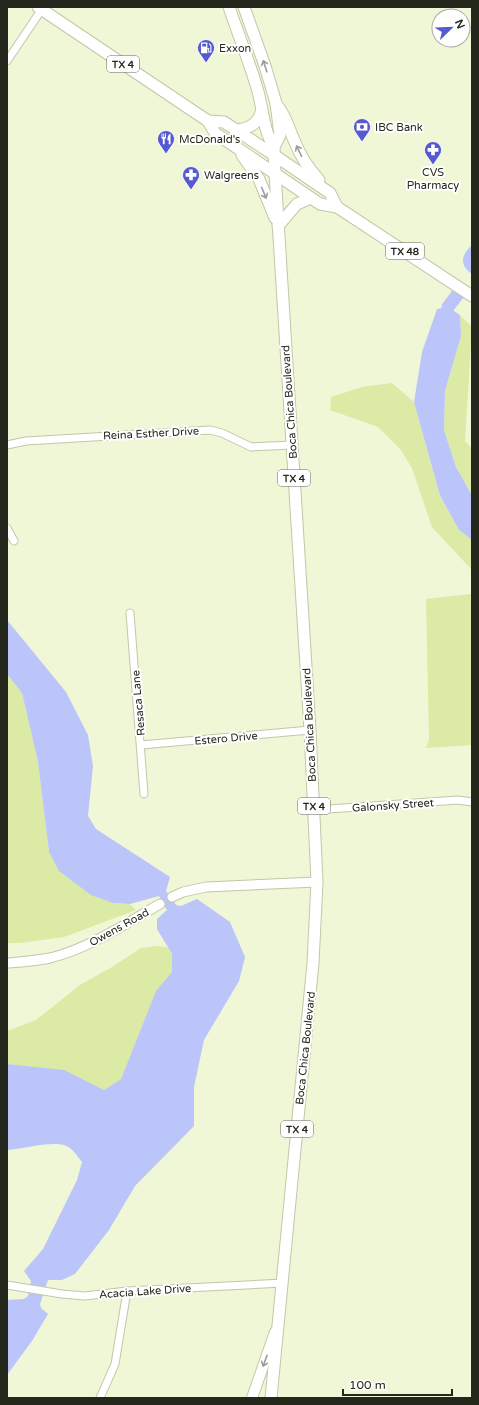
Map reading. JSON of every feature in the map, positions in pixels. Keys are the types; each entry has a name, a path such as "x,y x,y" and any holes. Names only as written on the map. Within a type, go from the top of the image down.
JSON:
{"main road":[{"name":"Boca Chica Boulevard","path":"229,7 262,106 266,135 274,151"},
{"name":"Boca Chica Boulevard","path":"244,7 265,66 276,104 280,135 274,151 275,173 310,730 318,882 313,963 271,1398"},
{"name":"TX 4","path":"40,8 208,121 214,133 237,148 259,179 278,226"},
{"path":"276,104 284,113 294,140 307,167 330,193 337,207"},
{"path":"236,130 243,130 255,124 260,117 262,106"},
{"name":"TX 4","path":"208,121 224,122 274,151"},
{"path":"237,148 275,173"},
{"path":"274,151 330,193"},
{"name":"TX 48","path":"275,173 320,204 337,207 472,296"},
{"path":"278,226 297,204 311,198"},
{"path":"252,1398 278,1324"}],"street":[{"path":"7,61 40,8"},
{"name":"Reina Esther Drive","path":"7,445 26,441 210,430 222,433 251,447 292,445"},
{"path":"7,528 14,541"},
{"name":"Resaca Lane","path":"130,613 144,794"},
{"name":"Estero Drive","path":"141,745 310,730"},
{"name":"Galonsky Street","path":"314,810 458,800 472,802"},
{"path":"172,897 183,892 206,887 318,882"},
{"name":"Owens Road","path":"7,963 50,958 82,946 109,934 160,904"},
{"name":"Acacia Lake Drive","path":"10,1285 62,1294 85,1296 127,1291 283,1283"},
{"path":"100,1398 115,1364 127,1291"}],"green space":[{"path":"460,315 472,327 465,441 472,449 472,494 456,467 444,430 445,391 461,336"},
{"path":"392,383 414,402 440,497 459,530 472,540 472,745 426,748 429,739 426,599 471,594 471,569 432,527 412,468 401,450 378,427 330,410 331,397 362,387"},
{"path":"7,674 22,693 38,762 49,852 113,903 130,904 136,910 64,937 20,943 7,943"},
{"path":"156,946 167,947 172,954 172,972 156,992 121,1079 104,1090 64,1071 7,1064 7,1031 36,1020 80,985 112,967 141,948"}],"water":[{"path":"472,245 472,274 463,264 463,260 466,252"},
{"path":"448,307 460,315 461,336 445,391 444,430 456,467 472,495 472,540 459,530 440,496 414,402 422,352 437,309"},
{"path":"7,620 66,692 88,735 93,766 88,816 96,829 170,877 166,891 176,905 181,906 197,899 230,922 245,957 239,981 204,1040 194,1087 194,1126 135,1186 109,1230 75,1274 62,1280 48,1280 40,1304 41,1308 48,1314 32,1341 7,1375 7,1300 24,1299 28,1296 31,1281 24,1271 43,1249 77,1180 82,1162 70,1148 58,1144 7,1150 7,1064 64,1070 104,1090 121,1079 156,991 172,972 172,954 157,929 157,919 167,910 159,896 130,904 113,903 91,895 59,871 49,852 38,762 22,693 7,674"}],"waterway":[{"path":"445,325 448,307 458,294"}],"place":[{"name":"Exxon","path":"206,63"},
{"name":"IBC Bank","path":"362,142"},
{"name":"McDonald's","path":"166,154"},
{"name":"CVS Pharmacy","path":"433,165"},
{"name":"Walgreens","path":"191,190"}]}
